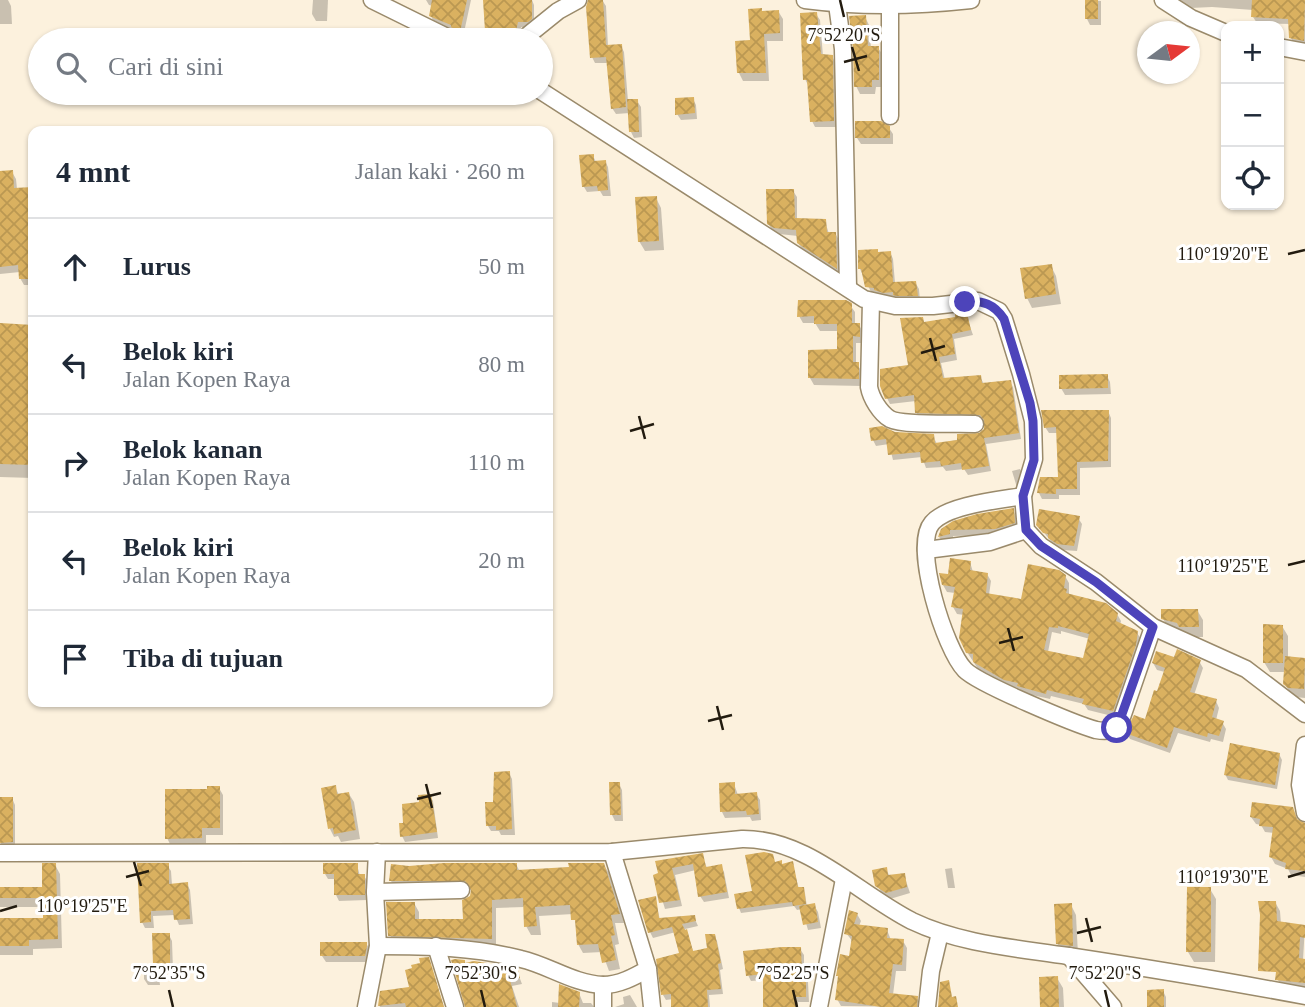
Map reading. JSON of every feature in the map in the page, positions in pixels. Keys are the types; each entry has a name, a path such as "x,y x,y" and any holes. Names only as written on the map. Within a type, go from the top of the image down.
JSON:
{"street":[{"path":"372,0 429,28"},
{"path":"537,28 558,11 578,0"},
{"path":"805,0 890,4 971,0"},
{"path":"1163,0 1191,18 1221,31"},
{"path":"835,2 843,49 848,287"},
{"path":"890,4 890,116"},
{"path":"1284,48 1305,52"},
{"path":"553,99 864,299 895,306 933,306 978,301 999,311 1018,363 1033,421 1034,460 1023,496 1026,530 1041,546 1096,582 1153,627 1246,669 1305,714"},
{"path":"872,301 869,387 872,399 884,414 898,421 975,424"},
{"path":"1023,496 960,509 933,521 928,528 927,574 948,638 966,670 980,680 1088,727 1106,731 1115,729 1119,725 1153,627"},
{"path":"926,550 981,544 1026,530"},
{"path":"1305,744 1300,785 1305,813"},
{"path":"0,853 612,852 742,839 762,840 794,849 891,909 940,933 977,942 1305,996"},
{"path":"366,1007 378,946 375,892 377,852"},
{"path":"612,852 648,969 652,1007"},
{"path":"819,1007 844,879"},
{"path":"375,892 461,890"},
{"path":"927,1007 931,971 940,933"},
{"path":"378,946 436,946 495,953 525,960 568,977 603,985 627,981 648,969"},
{"path":"436,946 455,1007"},
{"path":"1069,956 1113,1007"},
{"path":"603,985 603,1007"}],"building":[{"path":"432,0 467,0 461,28 453,28 429,16"},
{"path":"483,0 532,0 532,19 528,22 518,22 517,28 485,28"},
{"path":"588,0 603,0 606,45 622,44 626,107 611,109 606,57 590,58 586,7"},
{"path":"1085,0 1098,0 1098,19 1085,19"},
{"path":"1252,0 1305,0 1304,41 1289,38 1288,19 1251,17"},
{"path":"762,8 762,11 779,10 780,33 764,34 766,73 737,73 735,41 750,40 748,9"},
{"path":"817,12 821,54 833,55 834,121 810,122 807,80 803,80 800,13"},
{"path":"866,15 868,46 879,46 879,80 872,80 872,87 854,87 849,16"},
{"path":"694,97 695,113 675,115 675,98"},
{"path":"627,99 638,99 639,132 629,132"},
{"path":"855,121 881,121 890,126 890,138 855,138"},
{"path":"594,154 594,161 606,160 608,190 598,191 597,186 582,187 579,155"},
{"path":"13,170 14,188 28,187 28,279 19,279 18,265 0,267 0,171"},
{"path":"766,189 794,189 795,218 826,219 827,232 836,232 837,269 797,243 796,230 774,228 767,224"},
{"path":"657,196 659,241 638,242 635,197"},
{"path":"878,249 878,252 891,251 893,282 916,281 918,296 896,296 893,292 883,293 865,287 861,269 858,269 858,250"},
{"path":"1052,264 1056,294 1025,299 1020,268"},
{"path":"798,300 846,300 852,303 852,323 860,323 860,337 853,336 853,362 859,362 859,379 808,378 808,350 837,349 837,324 814,324 814,316 797,317"},
{"path":"967,313 971,330 952,334 955,354 939,357 943,378 981,375 982,383 1011,380 1019,433 984,438 989,466 962,470 961,463 941,466 940,461 921,463 920,452 888,455 886,439 871,441 869,428 882,426 895,432 934,434 935,443 957,440 957,434 979,433 984,429 984,420 980,415 915,413 914,395 885,399 880,386 880,369 908,365 900,318 923,317 924,322"},
{"path":"0,323 28,325 28,465 0,464"},
{"path":"1108,374 1108,388 1059,389 1059,375"},
{"path":"1041,410 1109,410 1108,461 1077,462 1077,489 1056,489 1056,494 1037,493 1040,477 1058,477 1056,427 1044,428"},
{"path":"1014,508 1015,523 995,529 950,530 950,534 938,537 941,529 953,521"},
{"path":"1039,509 1080,516 1074,546 1057,544 1048,538 1048,534 1043,533 1036,525"},
{"path":"950,558 971,561 970,570 988,573 986,593 1021,599 1028,564 1059,570 1066,575 1066,593 1106,603 1118,613 1116,621 1138,631 1136,645 1113,711 1082,704 1084,699 1047,690 1046,694 1017,686 1018,683 1004,680 973,662 973,654 966,653 959,638 963,609 951,607 955,587 942,585 939,573 948,574","holes":["1058,626 1089,634 1083,658 1044,650 1049,627"]},
{"path":"1161,609 1198,609 1199,627 1179,627 1177,623 1161,619"},
{"path":"1263,624 1283,625 1283,663 1263,663"},
{"path":"1177,649 1201,660 1190,692 1217,699 1212,717 1224,721 1219,736 1208,733 1207,737 1174,727 1167,748 1125,733 1134,715 1145,719 1154,690 1157,691 1165,668 1152,663 1156,651 1174,657"},
{"path":"1285,656 1305,658 1304,689 1288,688 1283,684"},
{"path":"1230,743 1280,753 1275,785 1224,775"},
{"path":"510,771 512,829 496,830 496,826 486,826 485,802 493,802 494,772"},
{"path":"609,782 620,782 621,815 610,815"},
{"path":"735,782 735,794 757,792 759,814 747,815 746,811 720,812 719,783"},
{"path":"336,785 337,794 349,792 356,830 334,834 333,828 328,829 321,788"},
{"path":"207,786 220,786 220,828 202,828 202,838 165,839 165,789 207,789"},
{"path":"431,794 437,832 400,837 399,823 403,823 402,804 419,802 418,795"},
{"path":"0,797 13,797 13,842 0,843"},
{"path":"1252,802 1293,807 1297,819 1305,823 1305,871 1285,869 1286,863 1269,857 1273,827 1259,826 1260,819 1250,817"},
{"path":"764,852 773,854 775,862 782,860 782,864 793,861 798,887 804,887 806,904 793,906 792,902 737,909 734,894 752,891 745,855"},
{"path":"703,853 706,867 722,864 727,892 698,897 693,864 672,868 680,900 659,903 653,875 658,873 655,861"},
{"path":"42,863 56,863 58,939 29,940 29,946 0,946 0,918 43,918 43,898 0,898 0,887 42,887"},
{"path":"137,863 169,863 169,884 188,882 190,919 174,920 173,910 151,911 151,922 140,923"},
{"path":"323,863 358,863 358,874 365,874 365,895 334,895 334,874 323,874"},
{"path":"517,863 517,870 569,867 568,863 604,863 620,914 611,915 615,935 611,936 616,960 602,963 598,944 577,945 575,920 571,920 570,905 535,907 537,926 524,927 523,898 492,900 492,939 388,936 386,902 415,902 415,919 463,919 462,900 470,896 471,890 465,881 389,881 391,864 409,866"},
{"path":"887,867 888,875 905,873 907,887 886,893 875,886 872,870"},
{"path":"1187,887 1211,887 1211,952 1186,952"},
{"path":"656,896 659,918 695,915 696,921 682,924 685,930 687,929 693,951 707,948 705,934 715,934 721,963 718,964 721,989 707,990 708,1007 671,1007 671,994 661,995 656,959 679,953 672,927 648,933 638,900"},
{"path":"1258,901 1276,901 1277,921 1305,925 1305,938 1300,937 1299,958 1305,959 1305,983 1275,980 1276,972 1258,971"},
{"path":"815,903 818,922 803,925 799,906"},
{"path":"1072,903 1073,946 1056,944 1054,904"},
{"path":"849,910 858,913 854,924 888,928 887,938 904,939 902,965 893,964 889,993 918,996 917,1007 881,1007 835,1000 840,954 849,956 852,936 844,934"},
{"path":"152,933 170,933 170,965 153,965"},
{"path":"320,942 367,942 367,946 365,956 320,956"},
{"path":"801,947 802,975 806,974 806,997 796,997 796,1007 763,1007 763,974 746,976 743,951"},
{"path":"429,957 444,1007 406,1007 405,1003 378,1006 380,991 409,987 405,970 420,963 419,958"},
{"path":"451,960 465,960 465,963 487,963 488,969 503,966 518,969 520,978 510,980 517,1007 465,1007"},
{"path":"1058,976 1059,1007 1040,1007 1039,977"},
{"path":"949,980 952,997 956,996 958,1007 938,1007 940,982"},
{"path":"559,984 580,992 579,1007 558,1007"},
{"path":"1164,989 1164,1007 1147,1007 1147,990"}],"route":[{"path":"965,302 985,302 999,311 1004,319 1030,403 1034,460 1023,496 1026,530 1041,546 1096,582 1153,627 1117,728"}]}
